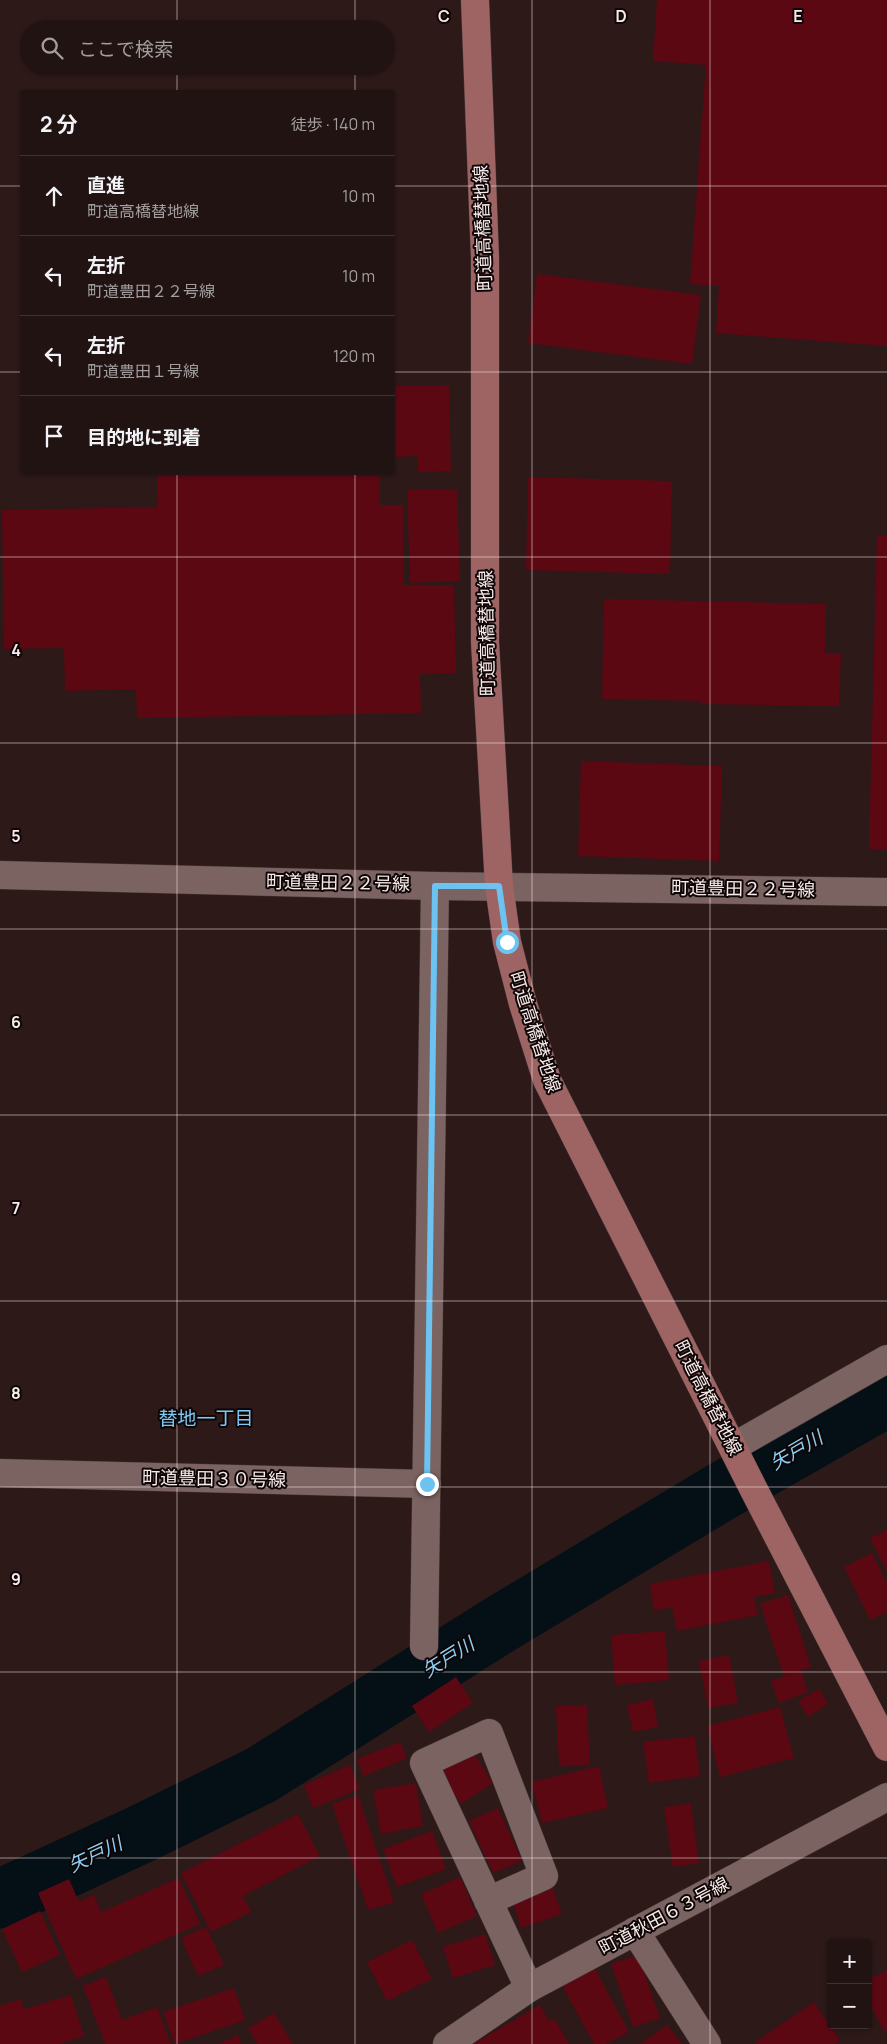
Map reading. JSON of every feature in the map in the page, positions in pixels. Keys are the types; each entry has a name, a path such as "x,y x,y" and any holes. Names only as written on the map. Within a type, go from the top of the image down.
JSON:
{"street":[{"name":"町道高橋替地線","path":"475,0 486,258 486,642 499,886 507,942 523,1004 547,1080 732,1447 887,1748"},
{"name":"町道豊田２２号線","path":"0,875 435,886 887,892"},
{"path":"424,1646 435,886"},
{"path":"732,1447 887,1359"},
{"name":"町道豊田３０号線","path":"0,1473 427,1484"},
{"path":"488,1901 544,1876 489,1733 424,1763 488,1901 529,1988"},
{"name":"町道秋田６３号線","path":"447,2044 472,2036 529,1988 887,1797"},
{"path":"635,1932 707,2044"}],"building":[{"path":"657,0 887,0 887,346 716,333 719,286 690,284 706,65 653,61"},
{"path":"537,274 701,295 692,364 528,343"},
{"path":"449,385 451,471 418,472 417,456 395,457 395,386"},
{"path":"157,475 380,475 380,505 403,505 404,585 454,585 456,673 420,674 421,713 137,718 136,689 65,691 64,648 4,649 2,510 158,507"},
{"path":"528,477 672,481 670,574 526,570"},
{"path":"457,489 460,581 410,583 407,490"},
{"path":"877,536 887,536 887,849 869,849"},
{"path":"604,599 826,604 825,653 841,653 839,706 702,704 702,701 602,699"},
{"path":"581,761 722,766 719,861 578,856"},
{"path":"887,1530 887,1572 870,1538"},
{"path":"872,1553 887,1583 887,1612 870,1620 844,1567"},
{"path":"769,1561 775,1593 754,1597 758,1615 677,1631 672,1607 654,1611 650,1584"},
{"path":"788,1595 811,1667 784,1676 760,1604"},
{"path":"665,1631 669,1680 615,1685 611,1635"},
{"path":"729,1655 738,1703 708,1708 699,1661"},
{"path":"801,1671 808,1692 779,1703 771,1681"},
{"path":"456,1677 473,1703 429,1732 412,1706"},
{"path":"819,1689 828,1704 808,1717 798,1701"},
{"path":"653,1699 658,1727 633,1732 627,1705"},
{"path":"587,1705 590,1765 559,1766 556,1706"},
{"path":"780,1707 794,1758 720,1777 707,1726"},
{"path":"695,1736 700,1776 649,1783 643,1742"},
{"path":"400,1742 407,1758 364,1776 357,1759"},
{"path":"470,1748 493,1783 461,1804 438,1769"},
{"path":"350,1765 360,1789 313,1808 304,1785"},
{"path":"599,1766 608,1808 542,1823 532,1782"},
{"path":"416,1783 423,1826 381,1834 373,1790"},
{"path":"358,1795 394,1902 368,1910 332,1804"},
{"path":"691,1803 699,1863 673,1867 664,1807"},
{"path":"498,1808 522,1861 493,1873 469,1821"},
{"path":"298,1814 320,1856 243,1896 251,1912 211,1932 181,1873"},
{"path":"432,1831 446,1869 397,1887 383,1849"},
{"path":"460,1877 477,1916 438,1933 421,1894"},
{"path":"179,1878 200,1924 76,1979 38,1893 69,1879 79,1902 94,1895 101,1912"},
{"path":"552,1886 562,1914 521,1928 512,1900"},
{"path":"40,1911 60,1955 22,1972 2,1929"},
{"path":"206,1927 224,1965 198,1976 181,1938"},
{"path":"485,1934 495,1965 453,1978 443,1947"},
{"path":"412,1940 432,1979 387,2001 367,1962"},
{"path":"638,1955 660,2018 633,2027 611,1964"},
{"path":"591,1961 629,2032 606,2044 594,2044 558,1978"},
{"path":"887,1970 887,2029 884,2031 872,2008 872,1978"},
{"path":"106,1977 122,2020 157,2007 171,2044 105,2044 83,1986"},
{"path":"234,1988 245,2020 175,2044 163,2012"},
{"path":"71,1995 84,2036 60,2044 0,2044 0,2006 21,1999 24,2009"},
{"path":"814,2002 827,2021 827,2029 832,2029 840,2040 834,2044 756,2044 755,2042"},
{"path":"540,2005 549,2021 554,2018 569,2044 473,2044"},
{"path":"274,2013 293,2044 257,2044 248,2028"},
{"path":"667,2025 682,2044 640,2044"},
{"path":"238,2035 241,2044 219,2044"}],"waterway":[{"name":"矢戸川","path":"0,1899 139,1835 261,1775 504,1622 724,1490 887,1397"}],"district":[{"name":"替地一丁目","path":"206,1418"}],"route":[{"path":"427,1484 435,886 499,886 507,942"}]}
